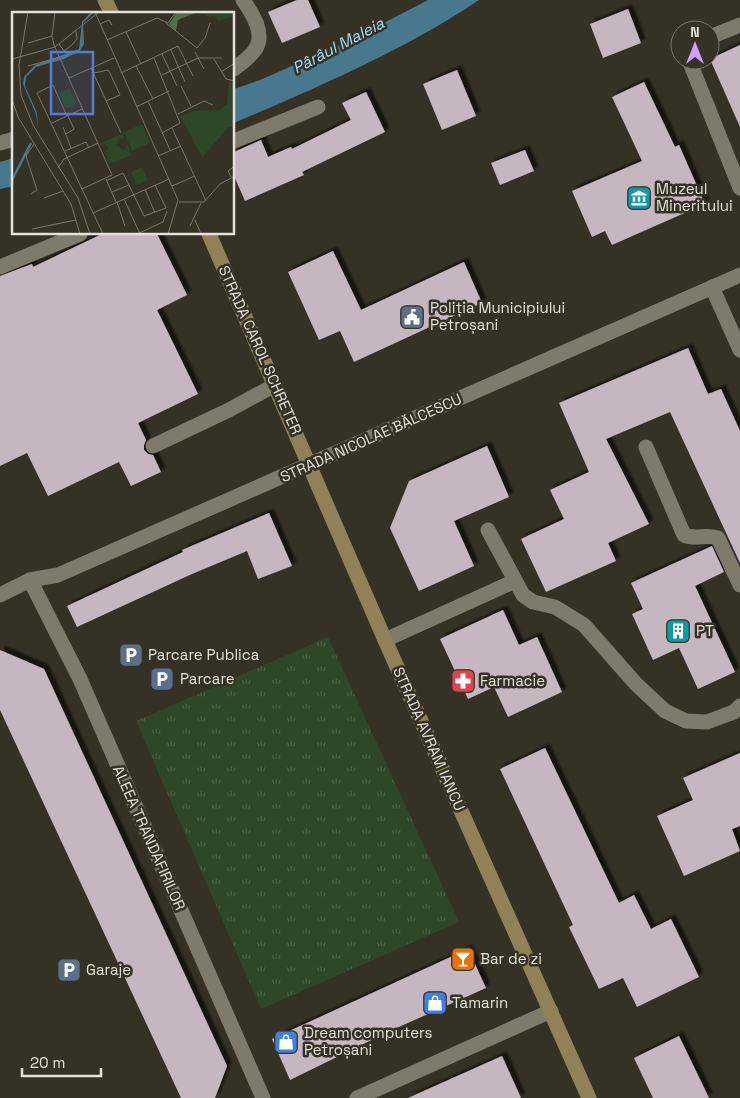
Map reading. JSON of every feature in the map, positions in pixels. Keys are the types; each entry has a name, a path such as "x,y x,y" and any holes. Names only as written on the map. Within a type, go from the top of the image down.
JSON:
{"street":[{"path":"105,0 111,12"},
{"path":"235,69 256,50 259,35 254,17 243,0"},
{"path":"720,33 740,25"},
{"path":"694,70 740,188"},
{"path":"235,141 318,107"},
{"path":"0,267 78,235"},
{"name":"STRADA CAROL SCHRETER","path":"209,235 311,465"},
{"name":"STRADA NICOLAE BĂLCESCU","path":"0,594 30,580 58,575 740,275"},
{"path":"712,287 740,350"},
{"path":"153,446 276,386"},
{"path":"646,447 684,535 691,538 707,535 718,538 740,585"},
{"name":"STRADA AVRAM IANCU","path":"311,465 386,640 589,1098"},
{"path":"488,530 523,595 533,602 555,607 584,625 636,684 665,710 686,721 707,722 734,712 740,706"},
{"name":"ALEEA TRANDAFIRILOR","path":"30,580 80,679 263,1098"},
{"path":"386,640 514,581"},
{"path":"358,1098 551,1011"}],"green space":[{"path":"328,637 459,922 261,1009 136,721"}],"water":[{"path":"428,0 479,0 390,52 328,82 235,123 235,89 260,80 351,40"},
{"path":"12,159 12,186 0,189 0,162"}],"building":[{"path":"297,0 308,0 320,27 282,43 268,12"},
{"path":"628,9 641,43 603,58 590,24"},
{"path":"740,45 740,127 715,70 720,70 720,54"},
{"path":"457,70 476,116 442,130 423,84"},
{"name":"Muzeul Mineritului","path":"644,82 675,147 679,145 705,204 612,245 605,231 592,237 572,191 642,161 612,97"},
{"path":"366,92 385,132 302,172 304,175 245,201 235,178 235,152 261,140 268,157 291,147 292,149 351,120 342,103"},
{"path":"525,150 534,171 500,185 491,163"},
{"path":"100,235 157,235 187,295 157,310 198,394 138,423 146,440 144,450 148,454 153,455 161,472 131,486 119,462 48,496 27,453 0,466 0,276 32,264 33,267"},
{"path":"333,251 361,310 464,262 482,303 354,362 340,331 319,340 288,272"},
{"path":"688,348 708,394 721,389 740,431 740,563 670,412 606,439 649,524 608,543 616,561 546,592 521,539 564,519 550,490 589,472 559,403"},
{"path":"487,446 509,497 454,521 474,566 419,591 390,528 409,481"},
{"path":"269,513 292,566 258,579 247,551 77,627 67,606 183,552 182,550"},
{"name":"PT","path":"712,546 724,572 695,586 735,672 698,689 679,648 653,660 632,614 643,609 631,583"},
{"path":"503,610 519,645 537,637 562,692 508,717 494,687 468,699 440,639"},
{"path":"0,650 44,669 227,1066 215,1098 181,1098 0,710"},
{"path":"545,748 619,903 634,895 651,929 671,919 699,977 637,1007 623,978 599,989 569,927 573,925 500,769"},
{"path":"740,753 740,826 732,829 740,851 684,876 657,816 693,800 683,778"},
{"path":"468,949 486,988 390,1031 290,1080 272,1039"},
{"path":"679,1036 709,1098 653,1098 634,1058"},
{"path":"502,1056 521,1098 408,1098"}],"place":[{"name":"Muzeul Mineritului","path":"639,198"},
{"name":"Poliția Municipiului Petroșani","path":"412,317"},
{"name":"PT","path":"678,631"},
{"name":"Parcare Publica","path":"131,655"},
{"name":"Parcare","path":"162,679"},
{"name":"Farmacie","path":"463,681"},
{"name":"Bar de zi","path":"463,959"},
{"name":"Garaje","path":"69,970"},
{"name":"Tamarin","path":"435,1003"},
{"name":"Dream computers Petroșani","path":"286,1042"}],"water label":[{"name":"Pârâul Maleia","path":"338,45"}]}
